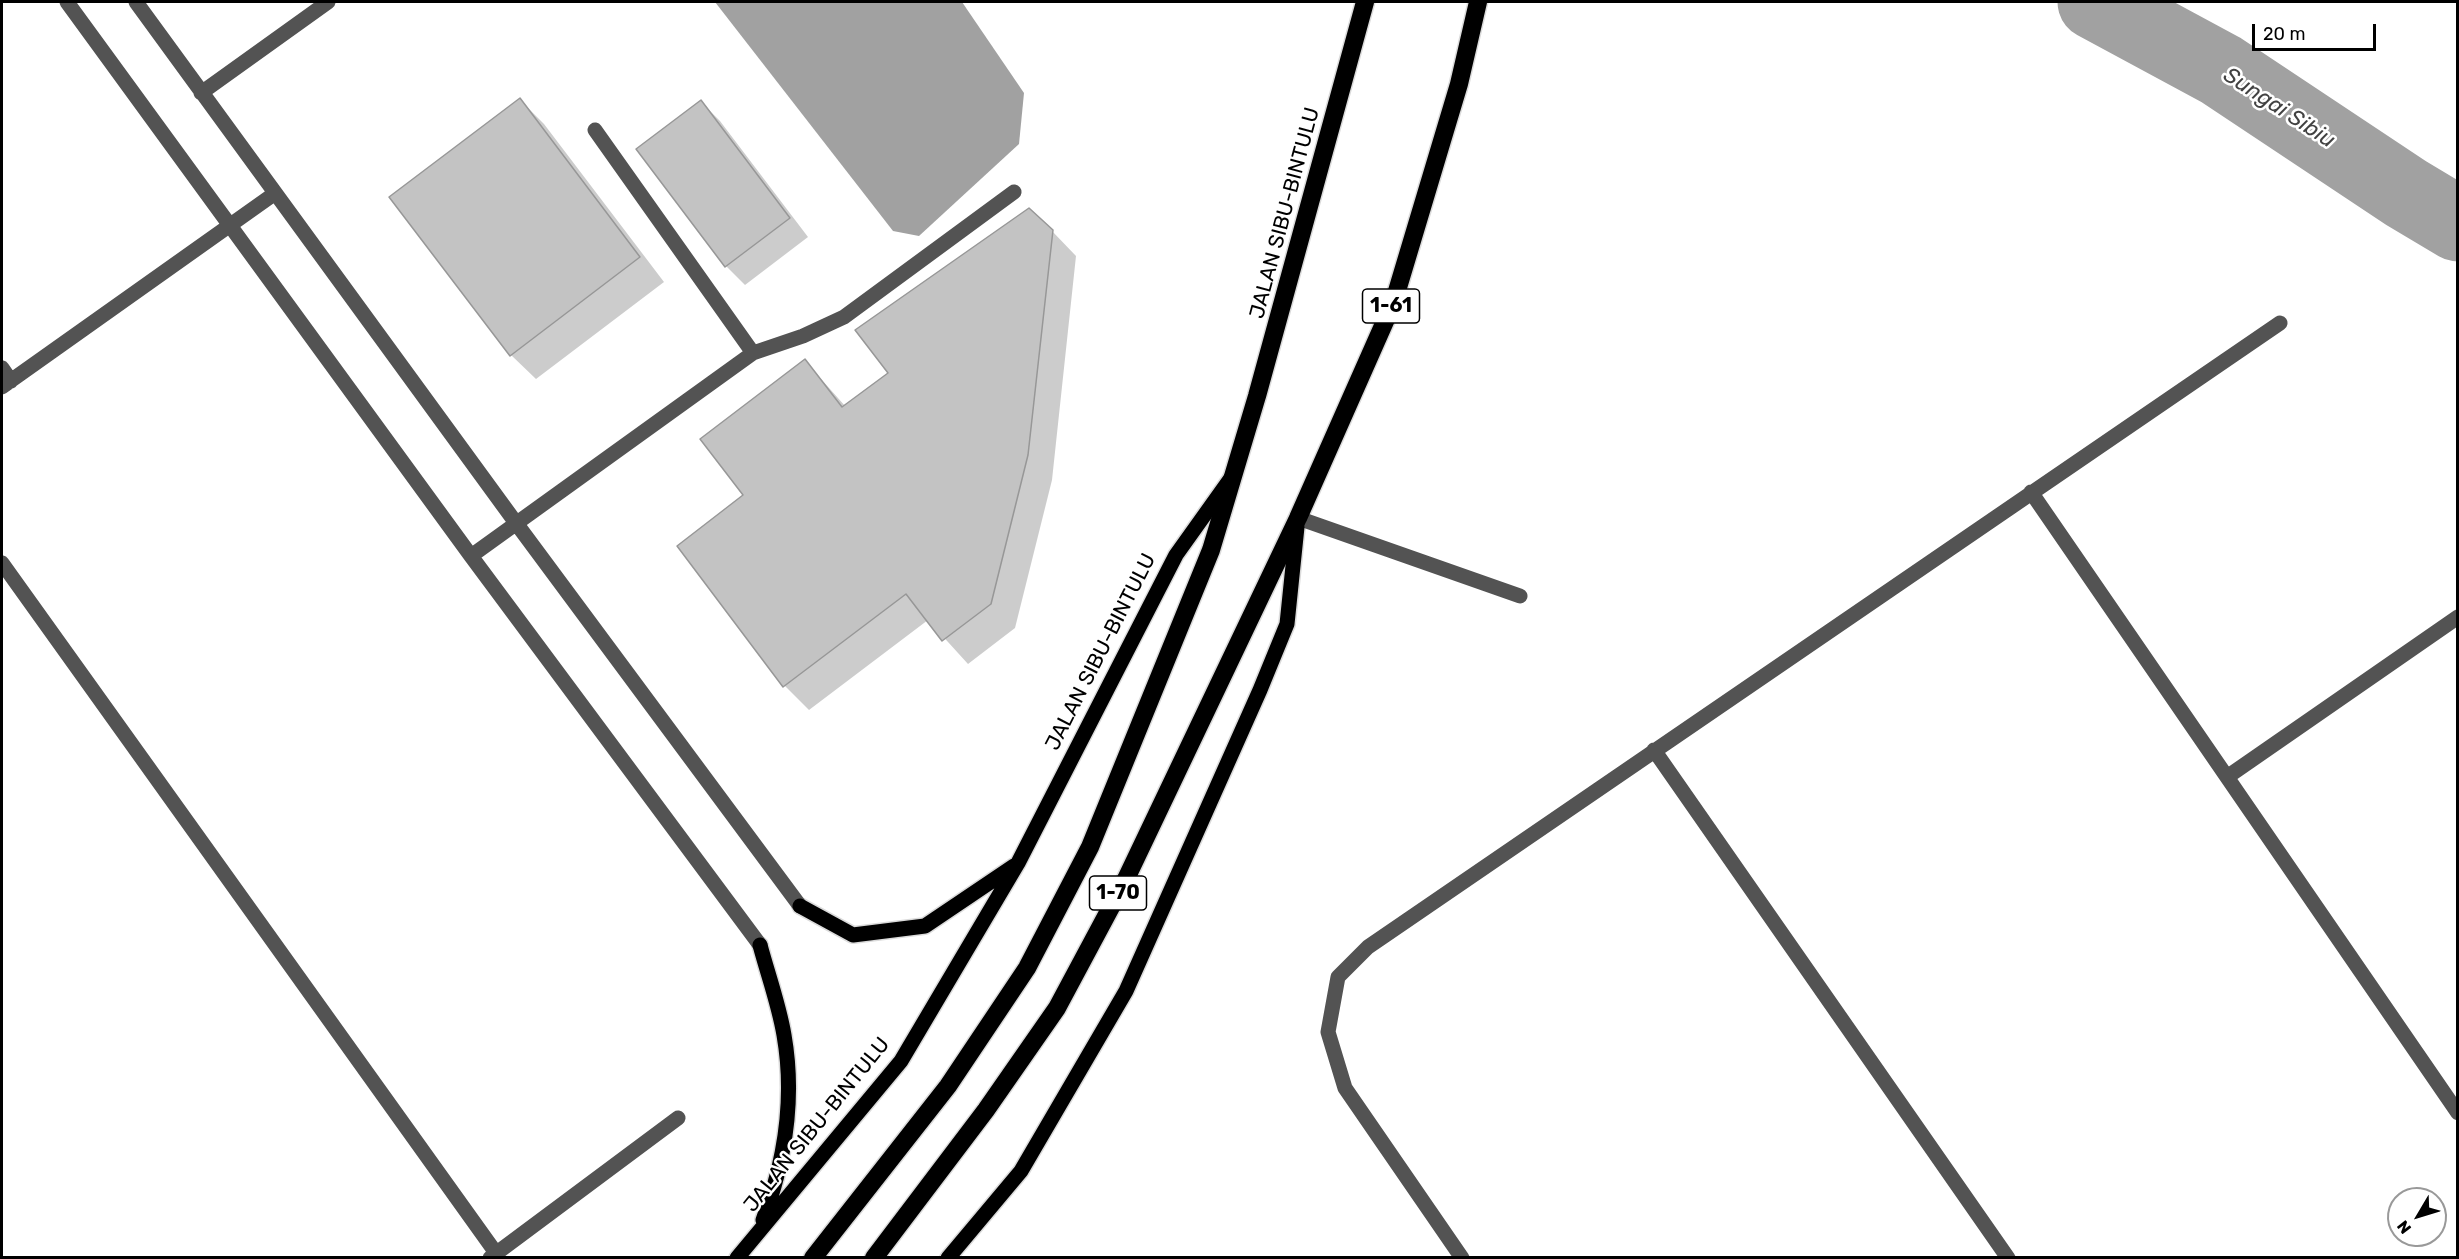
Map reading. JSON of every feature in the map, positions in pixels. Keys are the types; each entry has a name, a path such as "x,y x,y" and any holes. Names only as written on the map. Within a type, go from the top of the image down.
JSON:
{"highway":[{"name":"JALAN SIBU-BINTULU","path":"1234,474 1365,2"},
{"name":"1-61","path":"1298,518 1394,301 1460,84 1478,2"},
{"name":"1-70","path":"813,1257 948,1086 1027,968 1090,847 1188,611 1211,550 1234,474"},
{"name":"1-70","path":"874,1257 986,1110 1058,1008 1126,879 1298,518"}],"main road":[{"name":"JALAN SIBU-BINTULU","path":"737,1257 901,1061 1018,863 1176,555 1197,522 1234,474"},
{"path":"948,1257 1021,1171 1126,991 1287,624 1298,518"},
{"path":"800,906 854,934 925,926 1018,863"},
{"path":"759,1232 777,1183 787,1131 788,1076 784,1034 760,945"}],"street":[{"path":"66,2 471,556 760,945"},
{"path":"136,2 274,194 800,906"},
{"path":"201,93 328,2"},
{"path":"596,130 753,353"},
{"path":"471,556 753,353 803,336 844,317 1014,192"},
{"path":"2,368 6,384 274,194"},
{"path":"1462,1257 1345,1088 1328,1032 1338,977 1368,947 2280,323"},
{"path":"2031,492 2457,1113"},
{"path":"1298,518 1520,596"},
{"path":"2,563 493,1255 678,1118"},
{"path":"2227,777 2457,617"},
{"path":"1654,750 2008,1257"}],"shaded area":[{"path":"715,2 962,2 1024,93 1019,144 919,236 893,231"}],"building":[{"path":"520,98 640,257 510,356 389,197"},
{"path":"701,100 790,218 725,267 636,149"},
{"path":"1029,208 1053,230 1028,455 991,604 942,641 906,594 783,687 677,546 743,495 700,439 805,359 842,407 888,373 855,330"}],"waterway":[{"name":"Sungai Sibiu","path":"2095,2 2221,70 2406,193 2458,224"}]}
